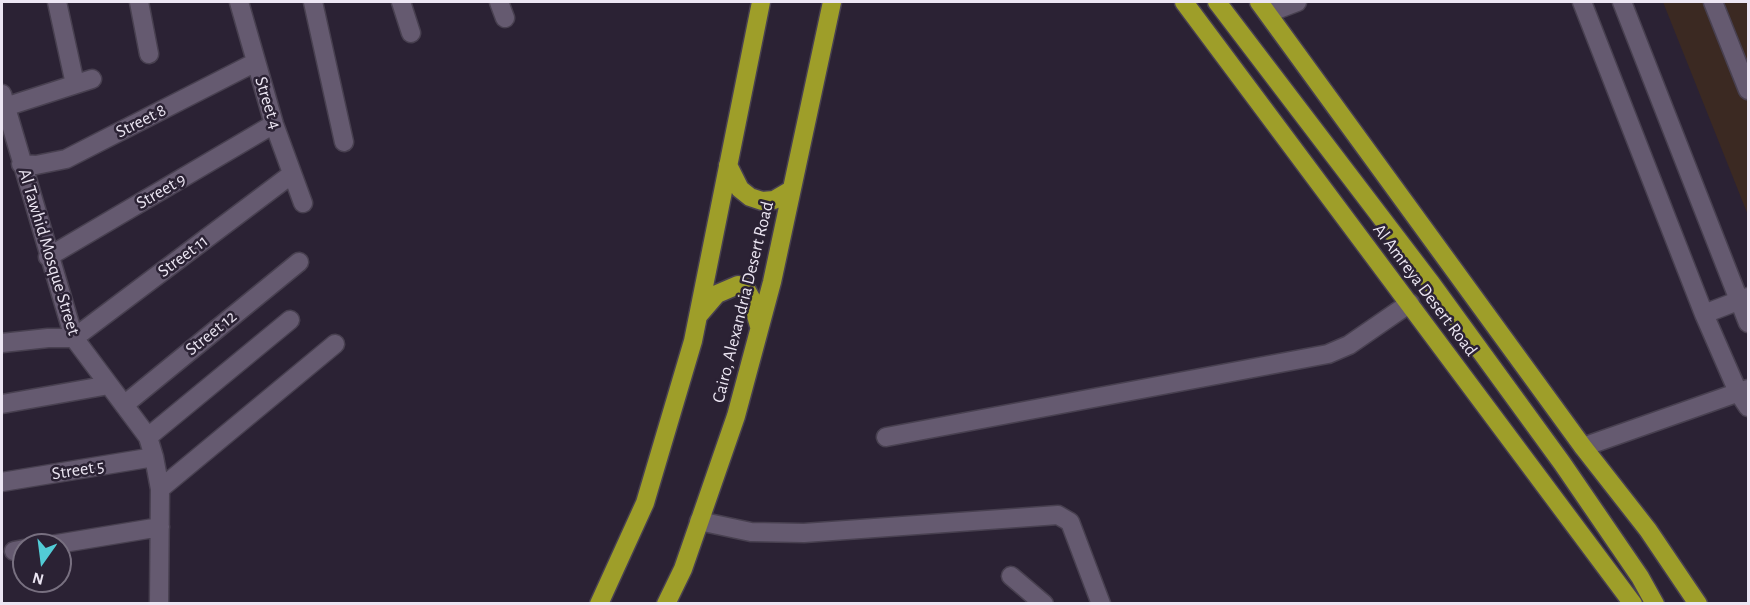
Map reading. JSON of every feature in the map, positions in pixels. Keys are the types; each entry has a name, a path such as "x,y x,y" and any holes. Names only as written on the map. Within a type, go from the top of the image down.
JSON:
{"highway":[{"path":"599,603 645,503 671,423 698,316 761,2"},
{"name":"Cairo, Alexandria Desert Road","path":"666,603 683,569 736,416 792,190 832,2"},
{"name":"Al Amreya Desert Road","path":"1184,2 1633,603"},
{"path":"1217,2 1431,283 1562,463 1640,577 1655,603"},
{"name":"Al Amreya Desert Road","path":"1264,7 1583,447 1648,530 1698,603"},
{"path":"728,165 740,189 750,197 762,201 774,200 792,190"},
{"path":"698,316 717,294 738,285 745,287 751,298 759,326"}],"street":[{"path":"3,101 84,82 57,2"},
{"path":"139,2 149,54"},
{"name":"Street 4","path":"239,2 274,124 303,203"},
{"path":"313,2 344,142"},
{"path":"401,2 411,33"},
{"path":"1264,7 1297,2"},
{"path":"1582,2 1704,314 1745,396 1583,447"},
{"path":"1622,2 1744,299 1749,323"},
{"path":"1713,2 1749,90"},
{"name":"Street 8","path":"21,164 44,164 66,159 256,62"},
{"name":"Al Tawhid Mosque Street","path":"3,101 74,338 148,438 154,457 160,489 159,603"},
{"name":"Street 9","path":"48,257 274,124"},
{"name":"Street 11","path":"74,338 292,174"},
{"name":"Street 12","path":"124,405 299,262"},
{"path":"1704,314 1744,299"},
{"path":"886,437 1328,354 1349,345 1410,303"},
{"path":"148,438 290,320"},
{"path":"2,343 48,338 74,338"},
{"path":"160,489 335,344"},
{"path":"2,404 109,385"},
{"name":"Street 5","path":"2,482 154,457"},
{"path":"699,521 751,532 804,533 1058,515 1070,522 1101,603"},
{"path":"72,542 160,527"},
{"path":"1011,576 1044,603"}],"shaded area":[{"path":"1663,2 1748,2 1748,215"}]}
